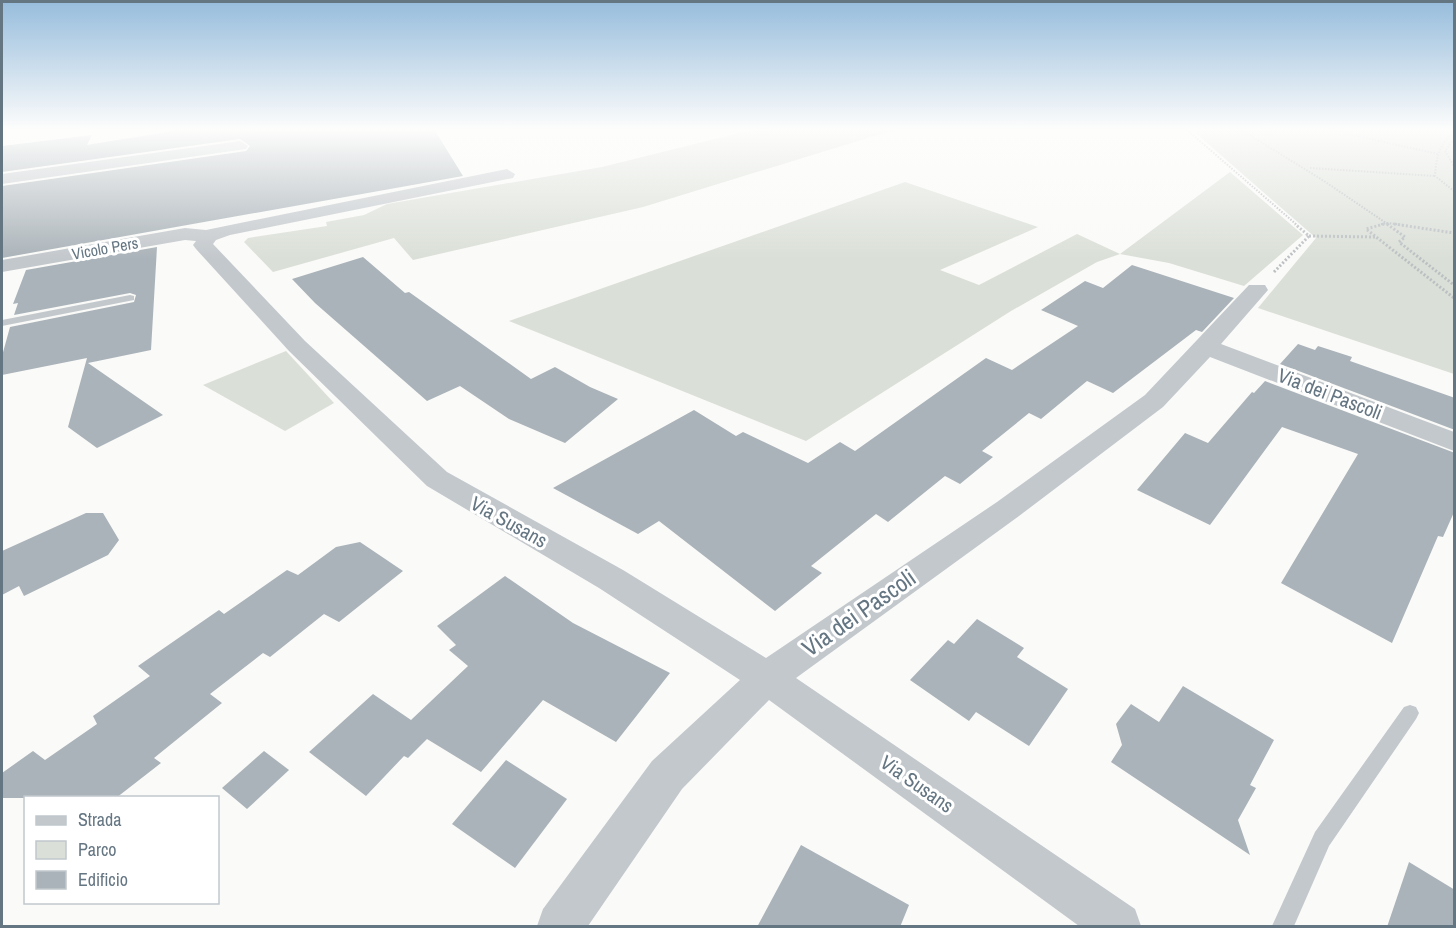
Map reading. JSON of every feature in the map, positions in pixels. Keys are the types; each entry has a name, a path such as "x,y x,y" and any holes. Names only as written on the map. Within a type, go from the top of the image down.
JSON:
{"street":[{"path":"2,179 50,172"},
{"path":"208,236 225,230 334,210 374,198 507,174"},
{"name":"Vicolo Pers","path":"2,266 185,234 208,236"},
{"name":"Via Susans","path":"208,236 203,245 297,346 437,479 611,579 767,678 1118,927"},
{"name":"Via dei Pascoli","path":"560,927 667,775 767,678 1008,508 1154,401 1257,290"},
{"name":"Via dei Pascoli","path":"1206,347 1455,442"}],"lane":[{"path":"2,323 130,298"},
{"path":"1282,927 1322,839 1410,713"}],"path":[{"path":"1236,172 1309,236 1376,237"},
{"path":"1315,172 1405,237 1400,243 1455,285"},
{"path":"1377,172 1436,176 1455,191"},
{"path":"1455,233 1387,224 1366,229 1455,298"},
{"path":"1257,290 1309,236"}],"green space":[{"path":"571,172 756,172 643,207 413,260 394,238 273,272 244,242 248,238 327,226 326,222 364,215 387,204"},
{"path":"1230,172 1303,235 1244,286 1169,263 1120,254"},
{"path":"1241,172 1454,172 1454,374 1258,308 1316,238"},
{"path":"905,182 1038,227 940,270 979,285 1077,234 1120,254 1097,262 1011,311 806,441 509,321"},
{"path":"286,351 334,403 285,431 203,385"}],"building":[{"path":"97,172 461,172 463,176 2,258 2,186"},
{"path":"157,247 151,350 88,363 163,415 97,448 68,427 87,358 2,375 2,356 10,327 134,302 136,295 130,293 14,315 18,303 13,304 26,270"},
{"path":"363,257 405,293 409,292 531,379 555,367 590,387 618,399 565,443 509,419 460,386 427,401 315,303 292,279"},
{"path":"1132,265 1234,298 1202,332 1196,330 1113,393 1087,381 1041,419 1029,413 982,451 993,457 960,484 945,476 888,522 876,514 811,566 822,573 775,611 659,521 638,534 553,488 694,410 736,436 743,432 808,463 840,442 855,451 986,358 1012,370 1078,326 1041,310 1085,281 1103,288"},
{"path":"1298,344 1315,350 1318,346 1352,357 1350,361 1455,398 1455,430 1280,364"},
{"path":"1265,381 1455,453 1455,510 1443,537 1438,536 1392,643 1281,583 1358,454 1282,427 1210,525 1137,490 1185,433 1208,443 1252,392 1254,393"},
{"path":"86,513 103,513 119,540 108,555 24,596 19,586 2,595 2,551"},
{"path":"360,542 403,571 339,622 324,614 270,657 263,653 210,694 222,703 154,758 161,763 119,796 2,798 2,773 33,751 45,760 97,724 93,716 150,676 138,666 219,610 224,614 287,570 298,575 336,547"},
{"path":"505,576 573,623 670,673 616,742 543,700 481,772 427,739 408,758 404,756 366,796 309,752 373,694 411,720 468,666 449,650 456,645 437,626"},
{"path":"977,619 1024,648 1017,657 1068,689 1029,746 976,712 969,721 910,680 948,640 954,644"},
{"path":"1183,686 1274,740 1250,785 1256,788 1238,820 1250,855 1111,762 1122,745 1116,724 1131,704 1159,722"},
{"path":"264,751 289,770 247,809 222,788"},
{"path":"506,760 567,799 515,868 452,824"},
{"path":"801,845 909,905 900,927 757,927"},
{"path":"1409,862 1455,890 1455,927 1387,927"}]}
